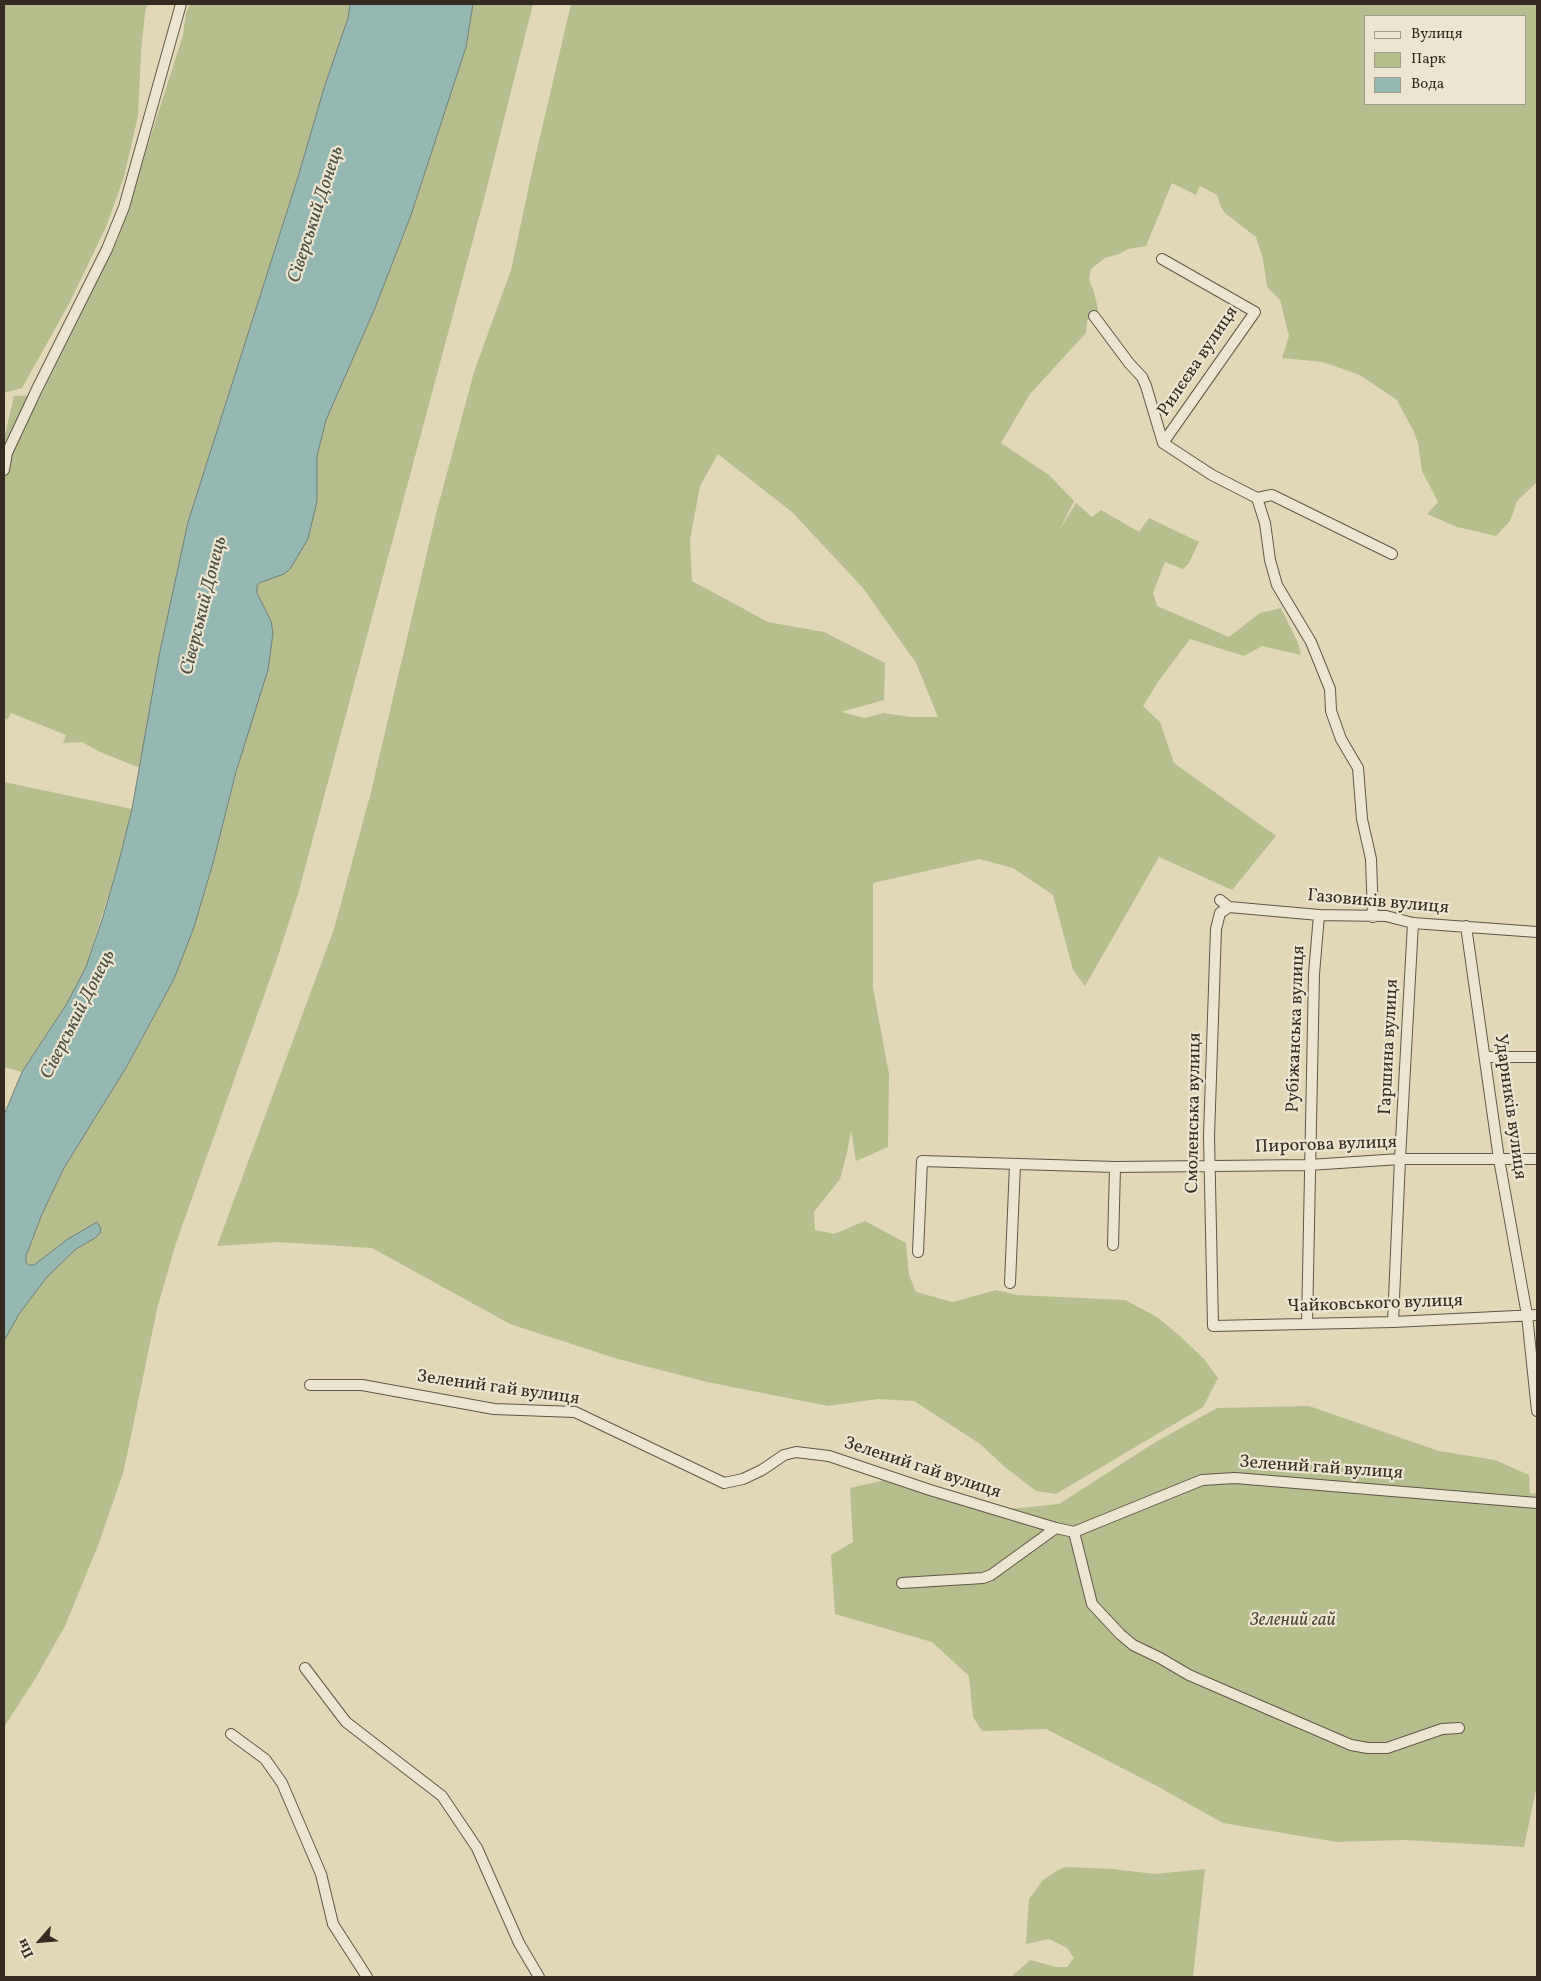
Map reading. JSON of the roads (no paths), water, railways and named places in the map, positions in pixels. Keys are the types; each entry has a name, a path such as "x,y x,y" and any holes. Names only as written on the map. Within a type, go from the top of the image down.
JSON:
{"street":[{"path":"4,470 8,453 15,437 107,250 124,207 181,4"},
{"name":"Рилєєва вулиця","path":"1162,259 1255,312 1163,444"},
{"name":"Рилєєва вулиця","path":"1094,316 1129,363 1142,376 1163,444 1212,474 1257,498 1272,495 1392,554"},
{"path":"1257,498 1277,586 1311,642 1330,690 1331,711 1341,740 1358,768 1362,819 1371,858 1372,917"},
{"path":"1220,900 1229,907"},
{"name":"Газовиків вулиця","path":"1229,907 1319,915 1386,916 1413,923 1537,932"},
{"name":"Смоленська вулиця","path":"1214,1326 1209,1166 1216,930 1220,913 1229,907"},
{"name":"Рубіжанська вулиця","path":"1307,1324 1314,974 1319,915"},
{"name":"Гаршина вулиця","path":"1393,1322 1413,923"},
{"name":"Ударників вулиця","path":"1466,926 1499,1159 1532,1315 1537,1411"},
{"path":"1485,1057 1537,1057"},
{"name":"Пирогова вулиця","path":"918,1252 922,1161 1116,1168 1309,1165 1400,1159 1537,1158"},
{"path":"1010,1283 1015,1165"},
{"path":"1113,1245 1116,1168"},
{"name":"Чайковського вулиця","path":"1214,1326 1393,1322 1532,1315"},
{"name":"Зелений гай вулиця","path":"310,1385 362,1385 494,1409 575,1412 724,1482 743,1480 784,1455 796,1452 829,1456 930,1490 1074,1532 1202,1480 1235,1478 1537,1503"},
{"path":"902,1583 983,1578 991,1575 1056,1528"},
{"path":"1074,1532 1092,1604 1133,1646 1160,1658 1189,1675 1351,1745 1368,1748 1387,1748 1442,1729 1460,1728"},
{"path":"305,1668 346,1722 442,1796 477,1848 519,1944 539,1977"},
{"path":"231,1734 265,1760 282,1783 321,1874 333,1924 367,1977"}],"water":[{"name":"Сіверський Донець","path":"350,4 473,4 466,47 411,215 375,308 326,420 317,456 317,501 308,539 290,569 284,574 259,583 257,586 257,593 271,621 273,633 268,670 236,772 213,863 194,927 174,979 127,1066 64,1168 42,1214 26,1256 26,1263 34,1265 68,1239 97,1222 101,1229 100,1233 76,1249 47,1277 19,1314 4,1341 4,1115 22,1072 66,1005 86,967 103,917 132,809 159,656 188,522 298,177 324,88 348,18"}],"park label":[{"name":"Зелений гай","path":"1293,1622"}]}
